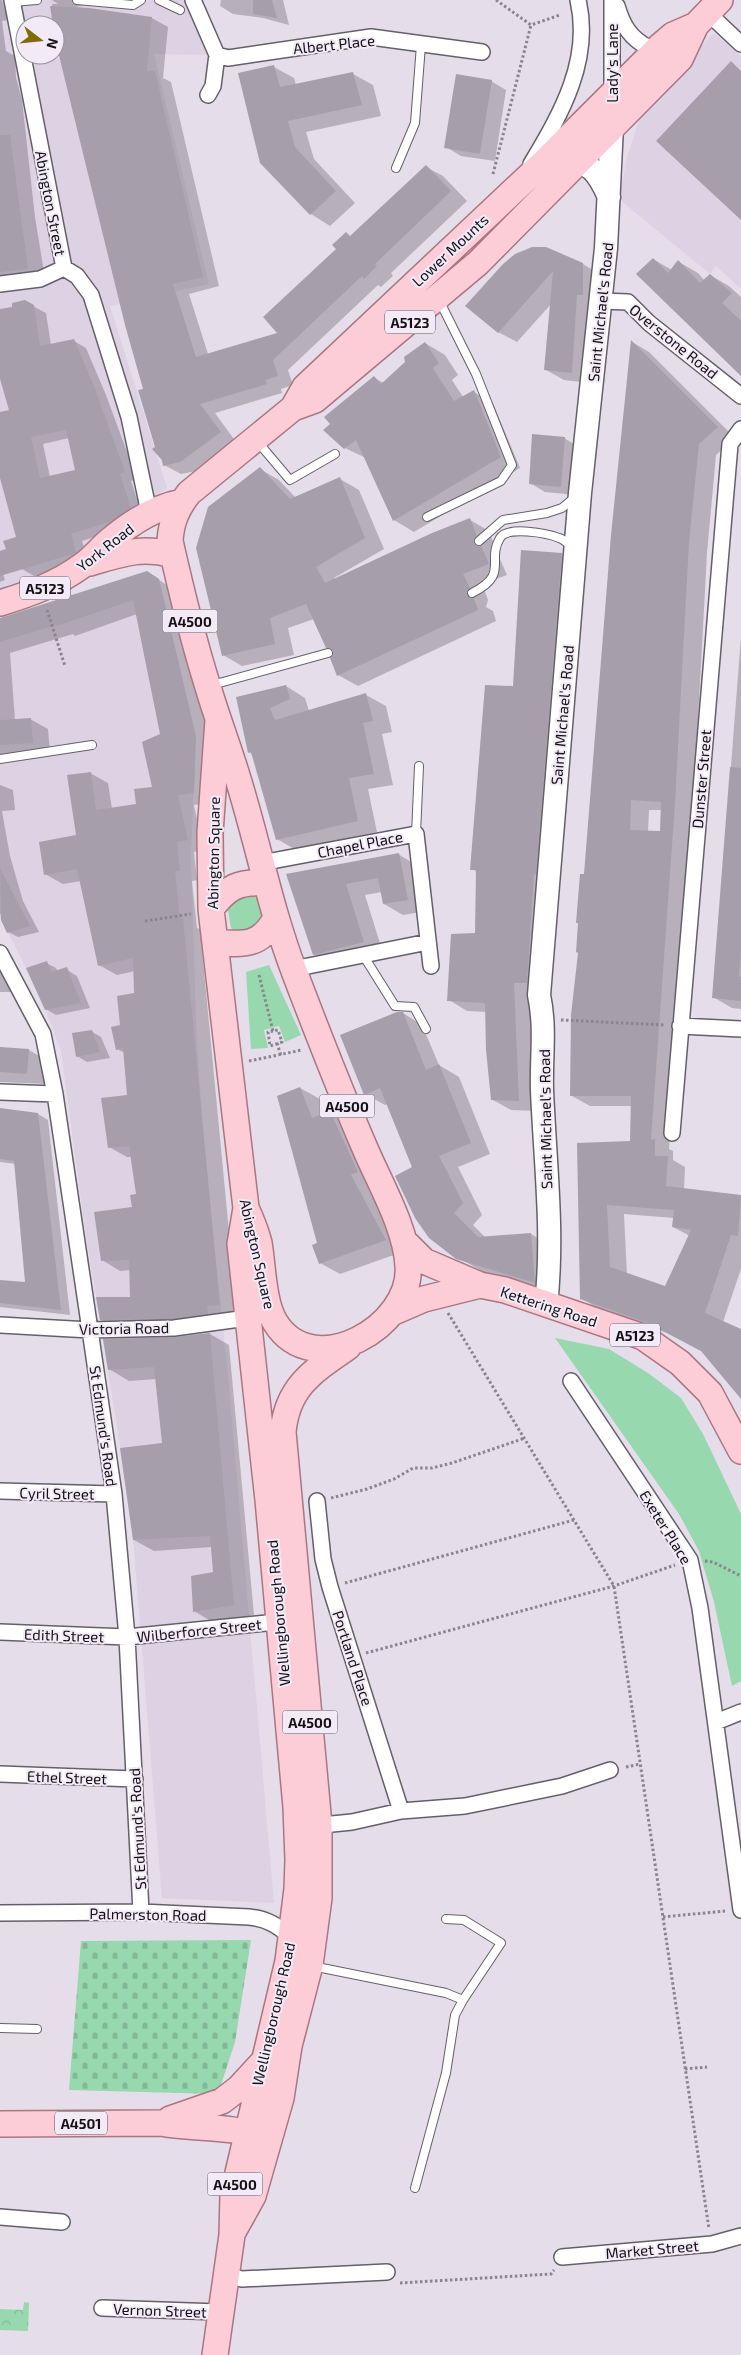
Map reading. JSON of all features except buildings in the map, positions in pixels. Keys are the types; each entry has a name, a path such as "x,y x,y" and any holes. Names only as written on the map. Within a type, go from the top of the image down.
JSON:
{"main road":[{"name":"Lower Mounts","path":"428,290 516,188 660,46 708,12"},
{"name":"A5123","path":"612,126 680,59 708,12"},
{"name":"Lower Mounts","path":"182,502 189,493 293,408 305,387 428,290 478,263 612,126"},
{"name":"Abington Square","path":"182,502 171,526 170,541 173,555 208,686 239,781 276,918 293,969 343,1097 405,1242 408,1275 403,1294 394,1312 354,1343 324,1350 299,1344 276,1323 269,1308 258,1240 246,1208 215,942 203,911 218,720"},
{"name":"York Road","path":"0,603 55,584 85,564 110,541 149,514 164,506 182,502"},
{"path":"85,564 135,550 149,550 173,555"},
{"path":"203,911 229,888 252,882 264,873"},
{"path":"215,942 232,944 261,939 276,918"},
{"name":"Wellingborough Road","path":"215,2355 219,2312 232,2235 233,2194 262,2063 299,1963 319,1898 308,1826 290,1620 265,1470 247,1318 240,1244 246,1208"},
{"name":"A5123","path":"405,1242 424,1261 480,1285"},
{"name":"A5123","path":"394,1312 424,1299 480,1285"},
{"name":"Kettering Road","path":"480,1285 505,1290 643,1337 680,1363 710,1393 741,1451"},
{"name":"Wellingborough Road","path":"290,1620 289,1496 282,1432 284,1417 291,1398 314,1370 354,1343"},
{"name":"Wellingborough Road","path":"232,2235 254,2196 285,2081 299,1963 291,1936 308,1826"},
{"name":"Wellingborough Road","path":"246,2134 262,2116 274,2077 289,2046"},
{"name":"A4501","path":"162,2123 183,2113 201,2110 222,2101 239,2088 262,2063"},
{"name":"A4501","path":"0,2124 162,2123 181,2127 211,2127 246,2134 263,2140 266,2148"}],"street":[{"path":"193,0 217,55 213,86 208,95"},
{"path":"516,188 550,133 575,76 583,34 578,0"},
{"path":"614,0 622,25 635,40 649,48 660,46"},
{"name":"Lady's Lane","path":"612,126 614,0"},
{"name":"Abington Street","path":"12,1 64,268 77,276 91,295 129,417 148,508"},
{"path":"708,12 741,44"},
{"name":"Albert Place","path":"217,55 228,58 371,37 482,52"},
{"name":"Saint Michael's Road","path":"546,1305 550,1264 542,1074 544,1019 539,995 580,493 601,301 612,126"},
{"path":"544,162 560,158 579,161 591,168 600,177 609,197"},
{"path":"0,284 40,279 64,268"},
{"name":"Overstone Road","path":"601,301 628,302 649,323 741,396"},
{"name":"Dunster Street","path":"672,1133 730,444 741,429"},
{"name":"Chapel Place","path":"264,873 416,834 431,966"},
{"path":"293,969 428,942"},
{"name":"St Edmund's Road","path":"0,953 43,1034 90,1330 114,1494 127,1638 141,1912"},
{"path":"680,1026 741,1029"},
{"path":"0,1092 54,1094"},
{"name":"Victoria Road","path":"0,1325 90,1330 174,1328 247,1318"},
{"name":"Exeter Place","path":"570,1381 690,1560 700,1608 741,1909"},
{"name":"Cyril Street","path":"0,1491 114,1494"},
{"name":"Portland Place","path":"317,1501 323,1560 330,1587 401,1812"},
{"name":"Wilberforce Street","path":"127,1638 290,1620"},
{"name":"Edith Street","path":"0,1632 127,1638"},
{"path":"716,1722 741,1712"},
{"path":"308,1826 352,1822 401,1812 465,1806 562,1786 610,1770"},
{"name":"Ethel Street","path":"0,1774 135,1780"},
{"name":"Palmerston Road","path":"0,1913 141,1912 264,1919 273,1922 291,1936"},
{"path":"0,2218 62,2222"},
{"name":"Market Street","path":"562,2257 712,2244 741,2236"},
{"path":"225,2275 242,2279 386,2272"},
{"name":"Vernon Street","path":"102,2308 219,2312"}],"lane":[{"path":"12,1 37,0"},
{"path":"77,0 133,5 141,0"},
{"path":"159,0 180,10"},
{"path":"396,168 416,123 421,45"},
{"path":"427,517 501,481 512,466 476,374 428,290"},
{"path":"255,438 290,480 335,454"},
{"path":"479,542 503,520 512,516 530,517 554,511 562,508 580,493"},
{"path":"472,593 491,580 496,566 497,544 501,536 510,531 528,532 560,538 575,550"},
{"path":"208,686 328,653"},
{"path":"0,759 92,744"},
{"path":"416,834 419,766"},
{"path":"363,955 394,1006 414,1007 426,1029"},
{"path":"415,2188 446,2072 455,2015 462,2000 501,1943 464,1920 446,1919"},
{"path":"299,1963 446,1993 462,2000"},
{"path":"0,2028 37,2029"}],"path":[{"path":"496,0 531,25"},
{"path":"531,25 560,15"},
{"path":"493,174 531,25"},
{"path":"40,590 65,666"},
{"path":"145,921 203,911"},
{"path":"259,975 273,1031"},
{"path":"544,1019 680,1026"},
{"path":"278,1030 282,1042 270,1046 268,1032 273,1031 278,1030"},
{"path":"228,1064 281,1056 323,1043"},
{"path":"277,1044 281,1056"},
{"path":"317,1501 367,1489 394,1479 413,1468 432,1468 452,1463 525,1438"},
{"path":"330,1587 574,1520"},
{"path":"352,1656 614,1586"},
{"path":"663,1917 741,1909"},
{"path":"684,2069 707,2067"},
{"path":"386,2272 387,2284 551,2274 562,2257"}],"shaded area":[{"path":"0,0 193,0 217,55 154,54 209,284 110,306 167,488 62,570 0,597"},
{"path":"714,33 741,56 741,289 716,266 710,274 619,199 627,157 645,102"},
{"path":"147,571 159,579 196,737 191,857 196,1020 203,1138 228,1375 274,1903 162,1898 131,1513 84,1223 61,1051 40,995 0,917 0,619"}],"green space":[{"path":"248,892 259,899 263,918 258,929 240,934 231,928 227,905"},
{"path":"269,965 301,1035 285,1042 279,1026 264,1030 268,1048 251,1049 246,972"},
{"path":"555,1338 609,1349 648,1373 681,1398 703,1434 741,1514 741,1681 732,1686 714,1602 699,1551 679,1514"},
{"path":"251,1940 235,2042 218,2094 69,2090 81,1941"},
{"path":"24,2302 29,2303 28,2331 0,2330 0,2309 23,2310"}]}
